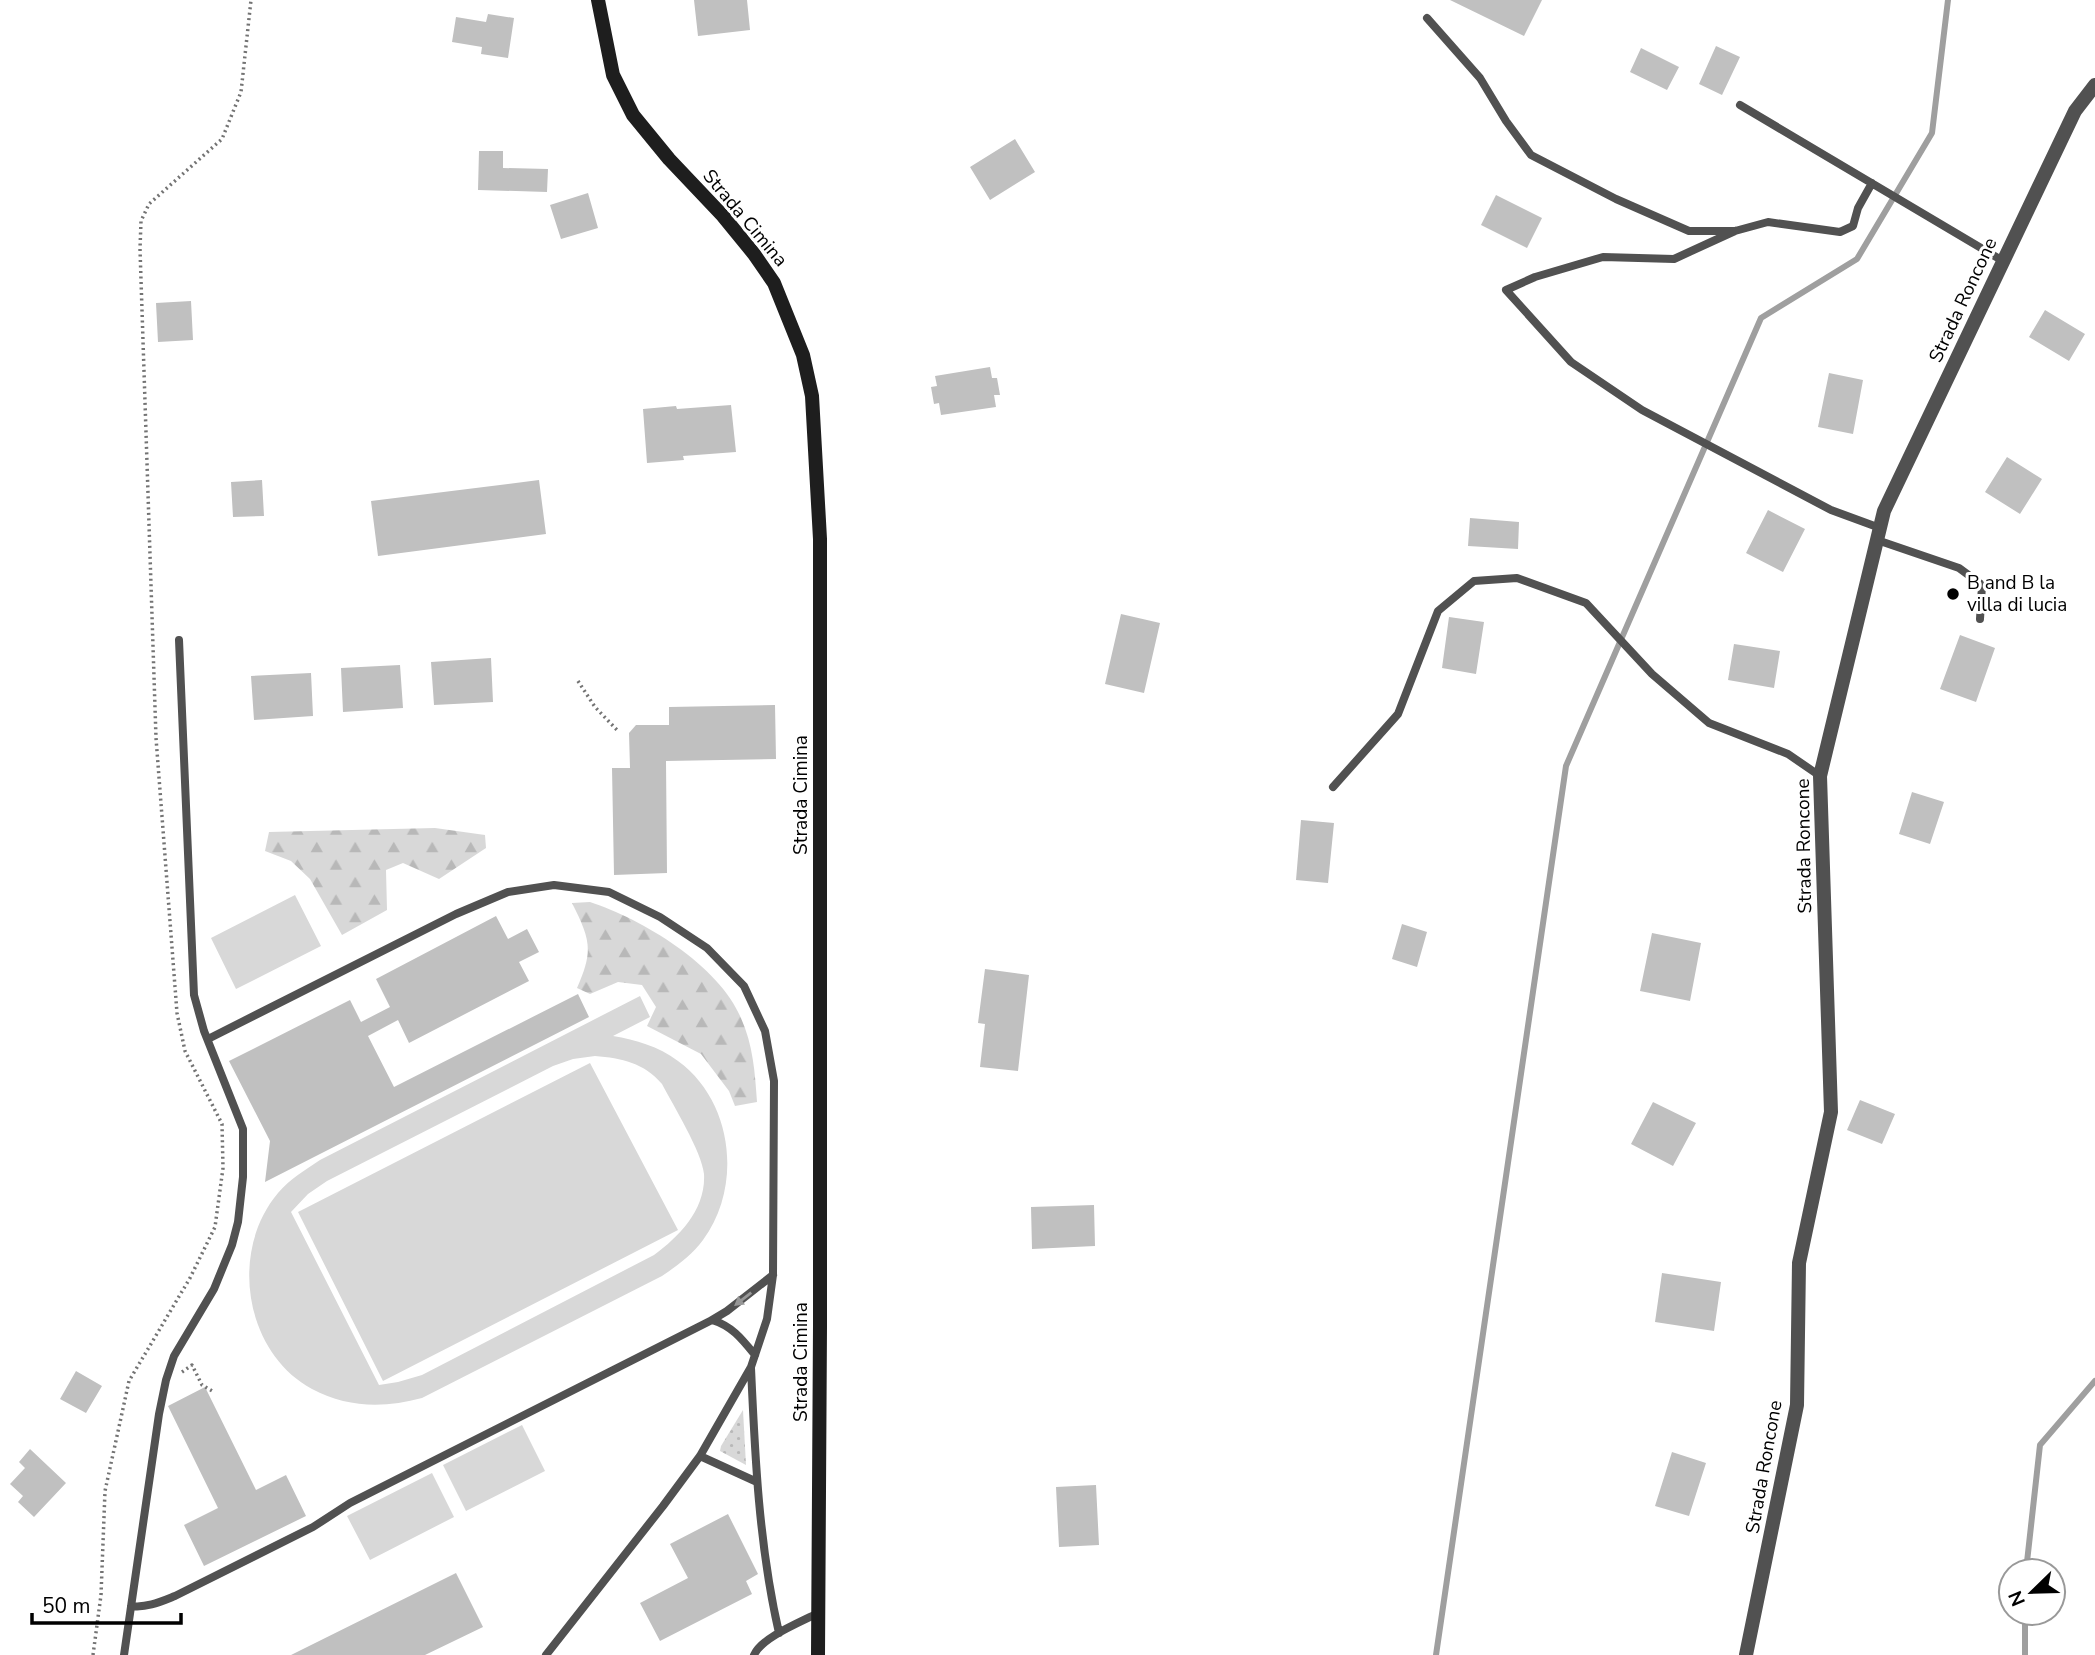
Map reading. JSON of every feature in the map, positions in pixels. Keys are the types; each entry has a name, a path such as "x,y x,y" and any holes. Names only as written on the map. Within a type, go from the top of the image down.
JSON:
{"main road":[{"name":"Strada Cimina","path":"598,0 614,75 633,115 669,159 723,216 774,283 803,355 812,396 820,539 818,1655"}],"street":[{"name":"Strada Roncone","path":"1746,1655 1797,1405 1798,1263 1831,1112 1820,776 1884,511 2075,111 2095,85"}],"lane":[{"path":"1427,18 1480,78 1531,155 1616,199 1689,230 1735,231"},
{"path":"1740,105 2003,261"},
{"path":"1872,183 1858,208 1853,226 1840,232 1768,222 1735,231 1674,259 1603,257 1535,276 1506,289 1571,362 1642,410 1878,534 1959,568 1982,585 1980,619"},
{"path":"1333,787 1398,714 1438,611 1474,582 1517,578 1586,603 1652,674 1709,723 1788,754 1820,776"},
{"path":"124,1655 166,1380 174,1356 214,1289 232,1245 238,1222 243,1177 243,1129 194,995 179,640"},
{"path":"208,1039 456,914 508,892 554,885 609,892 660,917 707,948 744,986 755,1005 765,1031 774,1081 773,1275 767,1319 751,1367 700,1456 546,1655"},
{"path":"131,1606 157,1604 313,1527 362,1497 712,1320 773,1275"},
{"path":"712,1320 733,1330 755,1355"},
{"path":"751,1367 757,1482 767,1570 779,1633"},
{"path":"700,1456 757,1482"},
{"path":"754,1655 756,1650 779,1633 818,1613"}],"path":[{"path":"93,1655 101,1595 105,1491 129,1381 190,1278 215,1227 223,1168 222,1124 185,1051 177,1013 156,738 141,221 149,204 222,138 241,92 251,0"},
{"path":"578,681 595,707 618,732"},
{"path":"166,1380 192,1365 202,1385 214,1392"}],"green space":[{"path":"435,828 485,835 486,848 439,879 403,863 386,870 387,910 342,935 310,879 291,861 265,851 269,832"},
{"path":"295,895 321,946 236,989 211,938"},
{"path":"590,902 655,932 697,962 715,980 730,998 745,1028 753,1059 757,1102 735,1106 729,1091 701,1054 647,1026 656,1007 642,985 618,982 590,994 577,988 586,964 588,945 572,903"},
{"path":"640,996 650,1017 613,1036 663,1051 697,1078 711,1098 721,1121 727,1170 724,1195 716,1218 703,1240 684,1260 662,1276 422,1398 380,1405 352,1403 325,1395 289,1372 271,1351 258,1326 251,1299 249,1271 253,1243 263,1217 283,1188 320,1160","holes":["605,1057 640,1066 655,1077 662,1084 686,1129 704,1174 701,1199 690,1220 654,1255 422,1375 379,1385 291,1212 308,1194 327,1181 553,1066 573,1059"]},
{"path":"590,1063 678,1230 383,1381 298,1212"},
{"path":"743,1410 746,1465 720,1451"},
{"path":"522,1425 545,1471 466,1511 443,1465"},
{"path":"432,1473 454,1517 370,1560 347,1516"}],"building":[{"path":"694,0 747,0 750,30 698,36"},
{"path":"1450,0 1542,0 1524,36"},
{"path":"488,14 514,18 508,58 481,54 482,47 452,42 456,17 486,22"},
{"path":"1716,46 1740,57 1722,95 1699,84"},
{"path":"1641,48 1679,67 1667,90 1630,72"},
{"path":"1015,139 1035,172 990,200 970,167"},
{"path":"479,151 503,151 503,168 548,169 547,192 478,190"},
{"path":"588,193 598,228 561,239 550,205"},
{"path":"1496,195 1542,218 1527,248 1481,225"},
{"path":"191,301 193,340 158,342 156,303"},
{"path":"2045,310 2085,334 2069,361 2029,337"},
{"path":"990,367 992,378 997,378 1000,395 994,395 996,407 941,415 939,403 934,404 931,387 937,386 935,376"},
{"path":"1829,373 1863,380 1853,434 1818,427"},
{"path":"731,405 736,452 683,456 684,460 647,463 643,409"},
{"path":"2007,457 2042,479 2020,514 1985,492"},
{"path":"262,480 264,516 233,517 231,482"},
{"path":"539,480 546,534 378,556 371,501"},
{"path":"1768,510 1805,529 1783,572 1746,553"},
{"path":"1470,518 1519,522 1518,549 1468,546"},
{"path":"1121,614 1160,623 1144,693 1105,684"},
{"path":"1449,617 1484,622 1476,674 1442,668"},
{"path":"1960,635 1995,648 1976,702 1940,689"},
{"path":"1734,644 1780,651 1774,688 1728,680"},
{"path":"491,658 493,702 434,705 431,662"},
{"path":"400,665 403,708 343,712 341,668"},
{"path":"311,673 313,716 254,720 251,676"},
{"path":"775,705 776,759 666,761 667,873 614,875 612,768 630,768 629,733 636,725 669,725 669,707"},
{"path":"1912,792 1944,802 1930,844 1899,834"},
{"path":"1301,820 1334,823 1328,883 1296,880"},
{"path":"496,916 508,939 527,929 539,952 519,962 529,981 409,1043 398,1020 368,1036 394,1087 578,994 589,1017 265,1182 270,1141 229,1061 350,1000 361,1022 390,1007 376,979"},
{"path":"1402,924 1427,932 1417,967 1392,959"},
{"path":"1652,933 1701,943 1690,1001 1640,991"},
{"path":"985,969 1029,975 1018,1071 980,1067 985,1024 978,1023"},
{"path":"1860,1100 1895,1114 1882,1144 1847,1130"},
{"path":"1653,1102 1696,1123 1673,1166 1631,1144"},
{"path":"1094,1205 1095,1246 1032,1249 1031,1207"},
{"path":"1662,1273 1721,1282 1714,1331 1655,1322"},
{"path":"76,1371 102,1386 86,1413 60,1399"},
{"path":"205,1387 256,1490 286,1475 306,1516 204,1566 184,1525 218,1508 168,1406"},
{"path":"30,1449 66,1483 34,1517 18,1502 23,1496 10,1484 25,1468 19,1462"},
{"path":"1672,1452 1706,1463 1689,1516 1655,1506"},
{"path":"1096,1485 1099,1545 1059,1547 1056,1487"},
{"path":"728,1514 758,1574 746,1581 752,1594 660,1641 640,1603 688,1578 670,1544"},
{"path":"456,1573 483,1627 425,1655 291,1655"}],"waterway":[{"path":"1436,1655 1566,766 1761,318 1857,259 1932,133 1948,0"},
{"path":"2028,1557 2040,1445 2095,1381"},
{"path":"2025,1627 2025,1655"}],"place":[{"name":"B and B la villa di lucia","path":"1953,594"}]}
